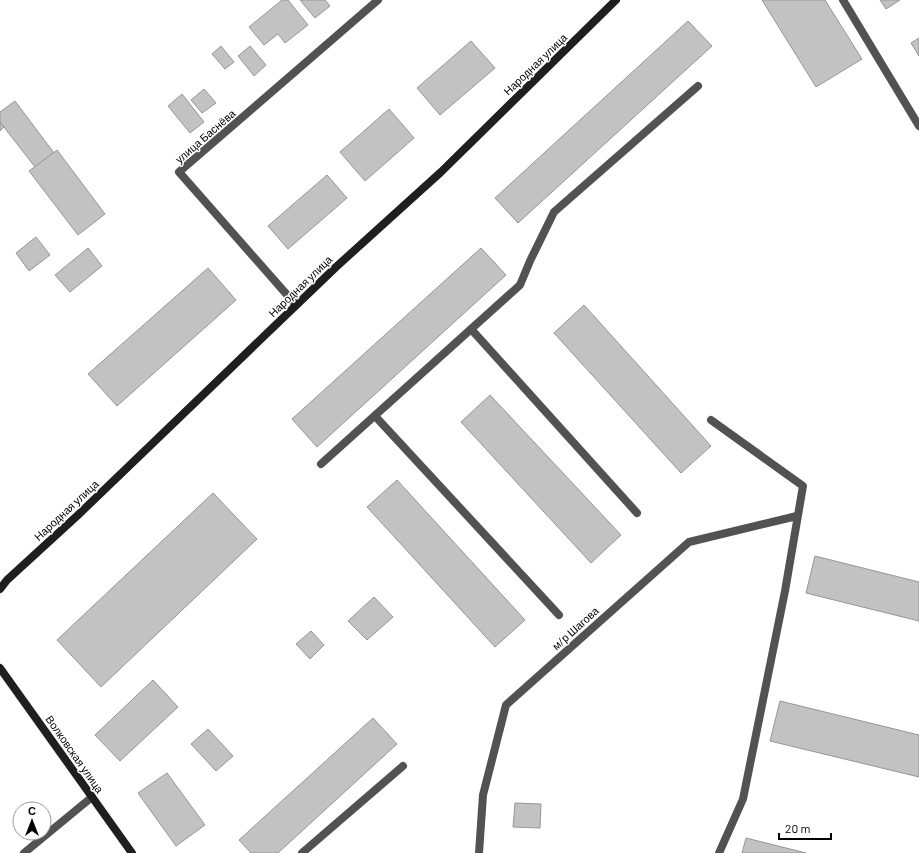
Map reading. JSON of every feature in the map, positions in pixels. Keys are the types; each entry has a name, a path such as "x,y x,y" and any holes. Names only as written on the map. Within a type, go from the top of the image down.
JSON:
{"street":[{"name":"улица Баснёва","path":"296,306 180,172 378,0"},
{"name":"Народная улица","path":"0,589 7,580 78,515 336,267 441,172 616,0"},
{"path":"843,0 919,126"},
{"path":"321,464 520,285 554,212 698,86"},
{"path":"471,329 637,513"},
{"path":"375,416 559,615"},
{"path":"711,420 803,486 785,591 743,799 719,853"},
{"name":"м/р Шагова","path":"479,853 483,795 506,705 689,542 798,516"},
{"name":"Волковская улица","path":"0,668 132,853"},
{"path":"302,853 403,766"},
{"path":"24,853 92,797"}],"building":[{"path":"282,0 288,0 308,25 285,43 278,34 264,45 249,27"},
{"path":"300,0 325,0 330,6 315,18"},
{"path":"762,0 825,0 862,59 816,87"},
{"path":"880,0 900,0 886,9"},
{"path":"688,21 712,46 518,223 495,198"},
{"path":"919,38 919,56 911,43"},
{"path":"471,41 495,68 440,115 417,88"},
{"path":"221,46 234,62 225,69 212,54"},
{"path":"250,46 266,65 254,76 238,56"},
{"path":"204,89 216,103 202,113 191,100"},
{"path":"182,94 204,122 190,133 168,106"},
{"path":"15,101 54,153 35,167 0,122 0,112"},
{"path":"389,109 414,138 365,181 340,152"},
{"path":"0,122 4,127 0,131"},
{"path":"57,150 105,214 78,235 29,171"},
{"path":"327,175 347,198 288,249 268,226"},
{"path":"36,237 50,255 29,271 16,253"},
{"path":"88,248 102,266 70,292 55,275"},
{"path":"481,248 506,275 317,447 292,419"},
{"path":"208,268 236,300 117,406 88,374"},
{"path":"584,305 711,446 681,473 554,333"},
{"path":"490,395 621,535 591,563 461,422"},
{"path":"397,480 525,620 495,647 367,507"},
{"path":"213,493 257,539 101,687 57,640"},
{"path":"815,556 919,582 919,621 806,593"},
{"path":"374,597 393,617 367,640 348,621"},
{"path":"311,631 324,645 310,659 296,644"},
{"path":"153,680 178,707 120,761 95,735"},
{"path":"780,701 919,735 919,777 770,741"},
{"path":"373,718 397,744 278,853 251,853 239,840"},
{"path":"208,729 233,756 216,771 191,744"},
{"path":"167,773 205,825 176,846 138,793"},
{"path":"515,803 541,804 540,828 513,827"},
{"path":"746,838 806,853 742,853"}]}
